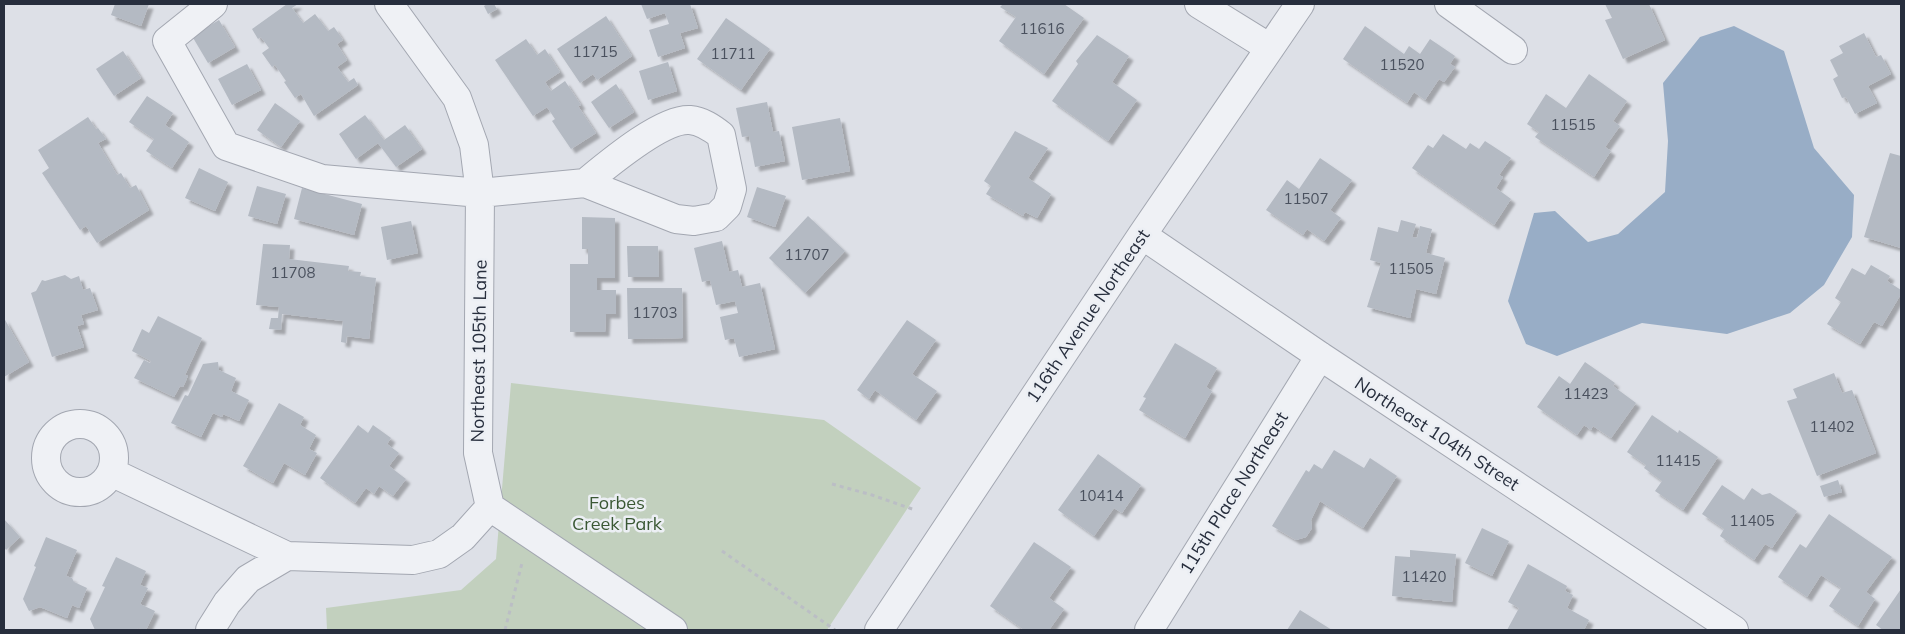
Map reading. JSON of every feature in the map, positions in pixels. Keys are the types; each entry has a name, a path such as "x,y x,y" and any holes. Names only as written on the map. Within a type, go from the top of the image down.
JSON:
{"street":[{"path":"213,4 167,41 226,146 322,179 480,193 585,183 676,219 694,221 716,216 726,206 732,189 721,134 708,125 691,120 677,121 628,148 585,183"},
{"name":"Northeast 105th Lane","path":"389,4 458,98 474,145 480,193 478,453 490,507"},
{"path":"1199,4 1270,48"},
{"name":"116th Avenue Northeast","path":"879,630 1142,235 1300,4"},
{"path":"1450,4 1513,50"},
{"name":"Northeast 104th Street","path":"1142,235 1730,629"},
{"name":"115th Place Northeast","path":"1149,630 1320,356"},
{"path":"111,472 288,556 413,560 439,554 463,537 490,507 673,630"},
{"path":"210,630 227,603 248,579 288,556"}],"path":[{"path":"832,484 915,510"},
{"path":"722,551 835,630"},
{"path":"505,630 522,563"}],"green space":[{"name":"Forbes Creek Park","path":"511,383 824,420 921,488 827,630 327,630 326,608 461,590 496,559"}],"water":[{"path":"1734,26 1784,51 1814,148 1854,195 1852,237 1824,285 1790,313 1727,334 1642,323 1557,356 1526,344 1508,301 1534,213 1555,211 1588,242 1618,234 1665,192 1668,141 1663,83 1700,37"}],"building":[{"path":"115,4 149,4 141,26 111,15"},
{"path":"287,4 298,4 292,8 303,23 315,14 328,31 334,27 343,40 337,44 347,60 337,67 348,82 354,78 358,85 314,116 301,94 295,98 275,65 272,67 262,53 269,48 261,37 258,39 252,29"},
{"path":"494,4 497,9 488,14 484,6"},
{"path":"641,4 690,4 698,28 680,33 685,48 658,57 649,30 669,24 665,13 647,19"},
{"path":"1003,4 1064,4 1084,18 1044,74 999,41 1016,17 1000,7"},
{"path":"1605,4 1649,4 1665,40 1623,59 1605,20 1612,18"},
{"path":"606,16 632,56 597,80 593,74 580,83 557,49"},
{"path":"726,18 770,49 741,90 697,59"},
{"path":"219,20 235,47 208,63 192,36"},
{"path":"1365,26 1404,54 1409,46 1420,54 1430,39 1455,56 1450,64 1455,67 1444,82 1439,79 1425,100 1414,92 1407,103 1343,59"},
{"path":"1864,33 1876,57 1881,55 1891,74 1868,86 1877,103 1855,114 1846,97 1842,98 1833,79 1838,76 1830,60 1843,53 1839,46"},
{"path":"1097,35 1129,56 1112,82 1137,100 1108,141 1052,101 1078,64 1076,61"},
{"path":"526,39 537,55 545,49 560,72 545,82 551,91 565,81 581,105 578,106 596,133 571,149 552,121 555,119 547,107 533,116 495,60"},
{"path":"123,51 141,78 114,96 96,69"},
{"path":"668,62 677,91 648,100 639,71"},
{"path":"247,64 261,90 232,105 218,79"},
{"path":"1589,74 1627,101 1613,121 1620,126 1605,147 1611,151 1594,177 1535,137 1539,132 1527,124 1546,94 1566,108"},
{"path":"616,84 634,112 609,128 591,102"},
{"path":"147,96 173,113 165,125 189,142 172,168 146,151 154,139 129,122"},
{"path":"767,102 773,132 779,131 785,161 755,167 749,136 742,137 736,108"},
{"path":"275,103 300,121 281,147 257,130"},
{"path":"365,115 384,140 405,125 422,149 396,167 378,143 356,159 339,134"},
{"path":"88,117 106,139 98,143 117,175 121,173 130,188 136,185 149,210 97,243 86,226 80,230 42,173 49,168 38,150"},
{"path":"840,118 850,171 802,180 792,127"},
{"path":"1015,131 1048,148 1028,178 1051,194 1037,218 1025,212 1023,216 986,194 991,186 984,181"},
{"path":"1443,134 1466,149 1470,143 1479,149 1485,141 1511,158 1499,175 1503,177 1496,188 1511,199 1494,225 1412,168 1428,145 1433,148"},
{"path":"1890,153 1901,156 1901,248 1864,237"},
{"path":"1320,158 1352,180 1330,210 1341,218 1324,241 1307,229 1303,235 1266,210 1287,180 1299,189"},
{"path":"199,168 228,182 215,211 185,198"},
{"path":"257,186 286,194 277,224 248,216"},
{"path":"757,187 786,196 775,227 747,217"},
{"path":"302,188 362,204 354,235 294,219"},
{"path":"808,216 845,251 805,293 769,258"},
{"path":"582,217 615,218 615,278 597,278 597,290 616,290 616,314 606,314 605,332 570,332 570,264 588,264 588,249 582,249"},
{"path":"1401,220 1416,224 1412,237 1417,238 1420,226 1432,229 1426,253 1445,258 1436,294 1416,289 1410,318 1367,307 1381,263 1370,260 1378,227 1398,232"},
{"path":"411,221 418,253 387,260 381,227"},
{"path":"722,241 729,272 738,270 742,287 760,283 775,349 739,357 734,338 725,340 720,317 738,313 735,301 716,305 710,280 702,282 694,248"},
{"path":"263,244 290,245 289,259 349,266 348,271 361,272 360,276 376,278 369,339 347,336 346,343 341,342 343,321 282,314 281,330 269,329 271,318 278,318 279,307 256,305"},
{"path":"627,246 658,246 659,277 628,277"},
{"path":"1871,265 1890,276 1887,281 1901,290 1901,294 1882,326 1874,322 1860,344 1827,324 1841,302 1835,298 1852,268 1865,275"},
{"path":"65,275 71,279 79,276 83,290 90,288 98,310 81,315 84,324 77,326 84,347 52,357 31,293 36,291 42,280 45,281"},
{"path":"627,288 682,288 683,338 628,339"},
{"path":"158,316 202,338 185,375 188,376 183,387 180,386 174,397 134,378 144,360 150,363 151,361 132,351 142,329 149,333"},
{"path":"4,318 29,362 4,377"},
{"path":"907,320 936,340 912,374 937,391 916,420 875,390 869,399 857,390"},
{"path":"1175,343 1217,368 1206,387 1212,391 1185,438 1139,410 1146,398 1143,397"},
{"path":"218,362 219,370 236,378 231,391 249,400 239,421 223,414 222,417 213,413 201,437 171,423 185,395 188,396 203,364"},
{"path":"1585,362 1615,383 1613,386 1636,403 1611,438 1593,426 1591,430 1584,425 1577,435 1537,407 1559,376 1570,384"},
{"path":"1834,373 1842,393 1852,390 1876,453 1817,476 1787,401 1797,398 1793,389"},
{"path":"279,403 304,417 300,425 316,435 309,449 317,453 305,475 284,463 273,483 243,466"},
{"path":"1652,415 1678,433 1679,430 1718,457 1683,510 1655,491 1662,481 1644,468 1646,465 1627,452"},
{"path":"358,425 368,433 373,425 391,438 387,444 399,453 389,466 406,479 393,496 379,486 374,494 366,488 355,503 320,478"},
{"path":"1334,450 1364,468 1370,458 1397,476 1363,528 1320,501 1311,520 1312,528 1306,537 1296,540 1272,526 1306,470 1309,472 1314,464 1322,469"},
{"path":"1098,454 1141,485 1122,513 1114,508 1094,536 1058,510"},
{"path":"1838,480 1842,492 1824,497 1820,486"},
{"path":"1722,485 1744,500 1752,488 1762,495 1770,493 1797,511 1772,548 1765,544 1754,560 1720,536 1724,529 1702,514"},
{"path":"1829,514 1892,557 1866,592 1875,599 1858,626 1829,606 1841,588 1821,575 1807,597 1778,577 1800,544 1806,548"},
{"path":"4,519 20,537 6,550 4,547"},
{"path":"1482,528 1509,541 1492,576 1465,563"},
{"path":"46,537 77,550 66,576 87,588 79,608 72,605 67,618 40,607 29,611 23,599"},
{"path":"1034,542 1071,567 1049,598 1064,609 1049,630 1024,630 990,606"},
{"path":"1410,550 1456,554 1452,602 1392,596 1395,556 1410,557"},
{"path":"116,557 146,571 140,585 148,588 140,604 155,611 146,630 138,628 137,630 95,630 90,619 105,587 102,586"},
{"path":"1528,564 1567,586 1565,591 1573,595 1567,608 1589,620 1584,630 1507,630 1519,608 1508,602"},
{"path":"1901,589 1901,630 1883,630 1876,625"},
{"path":"1300,610 1332,630 1287,630"}]}
